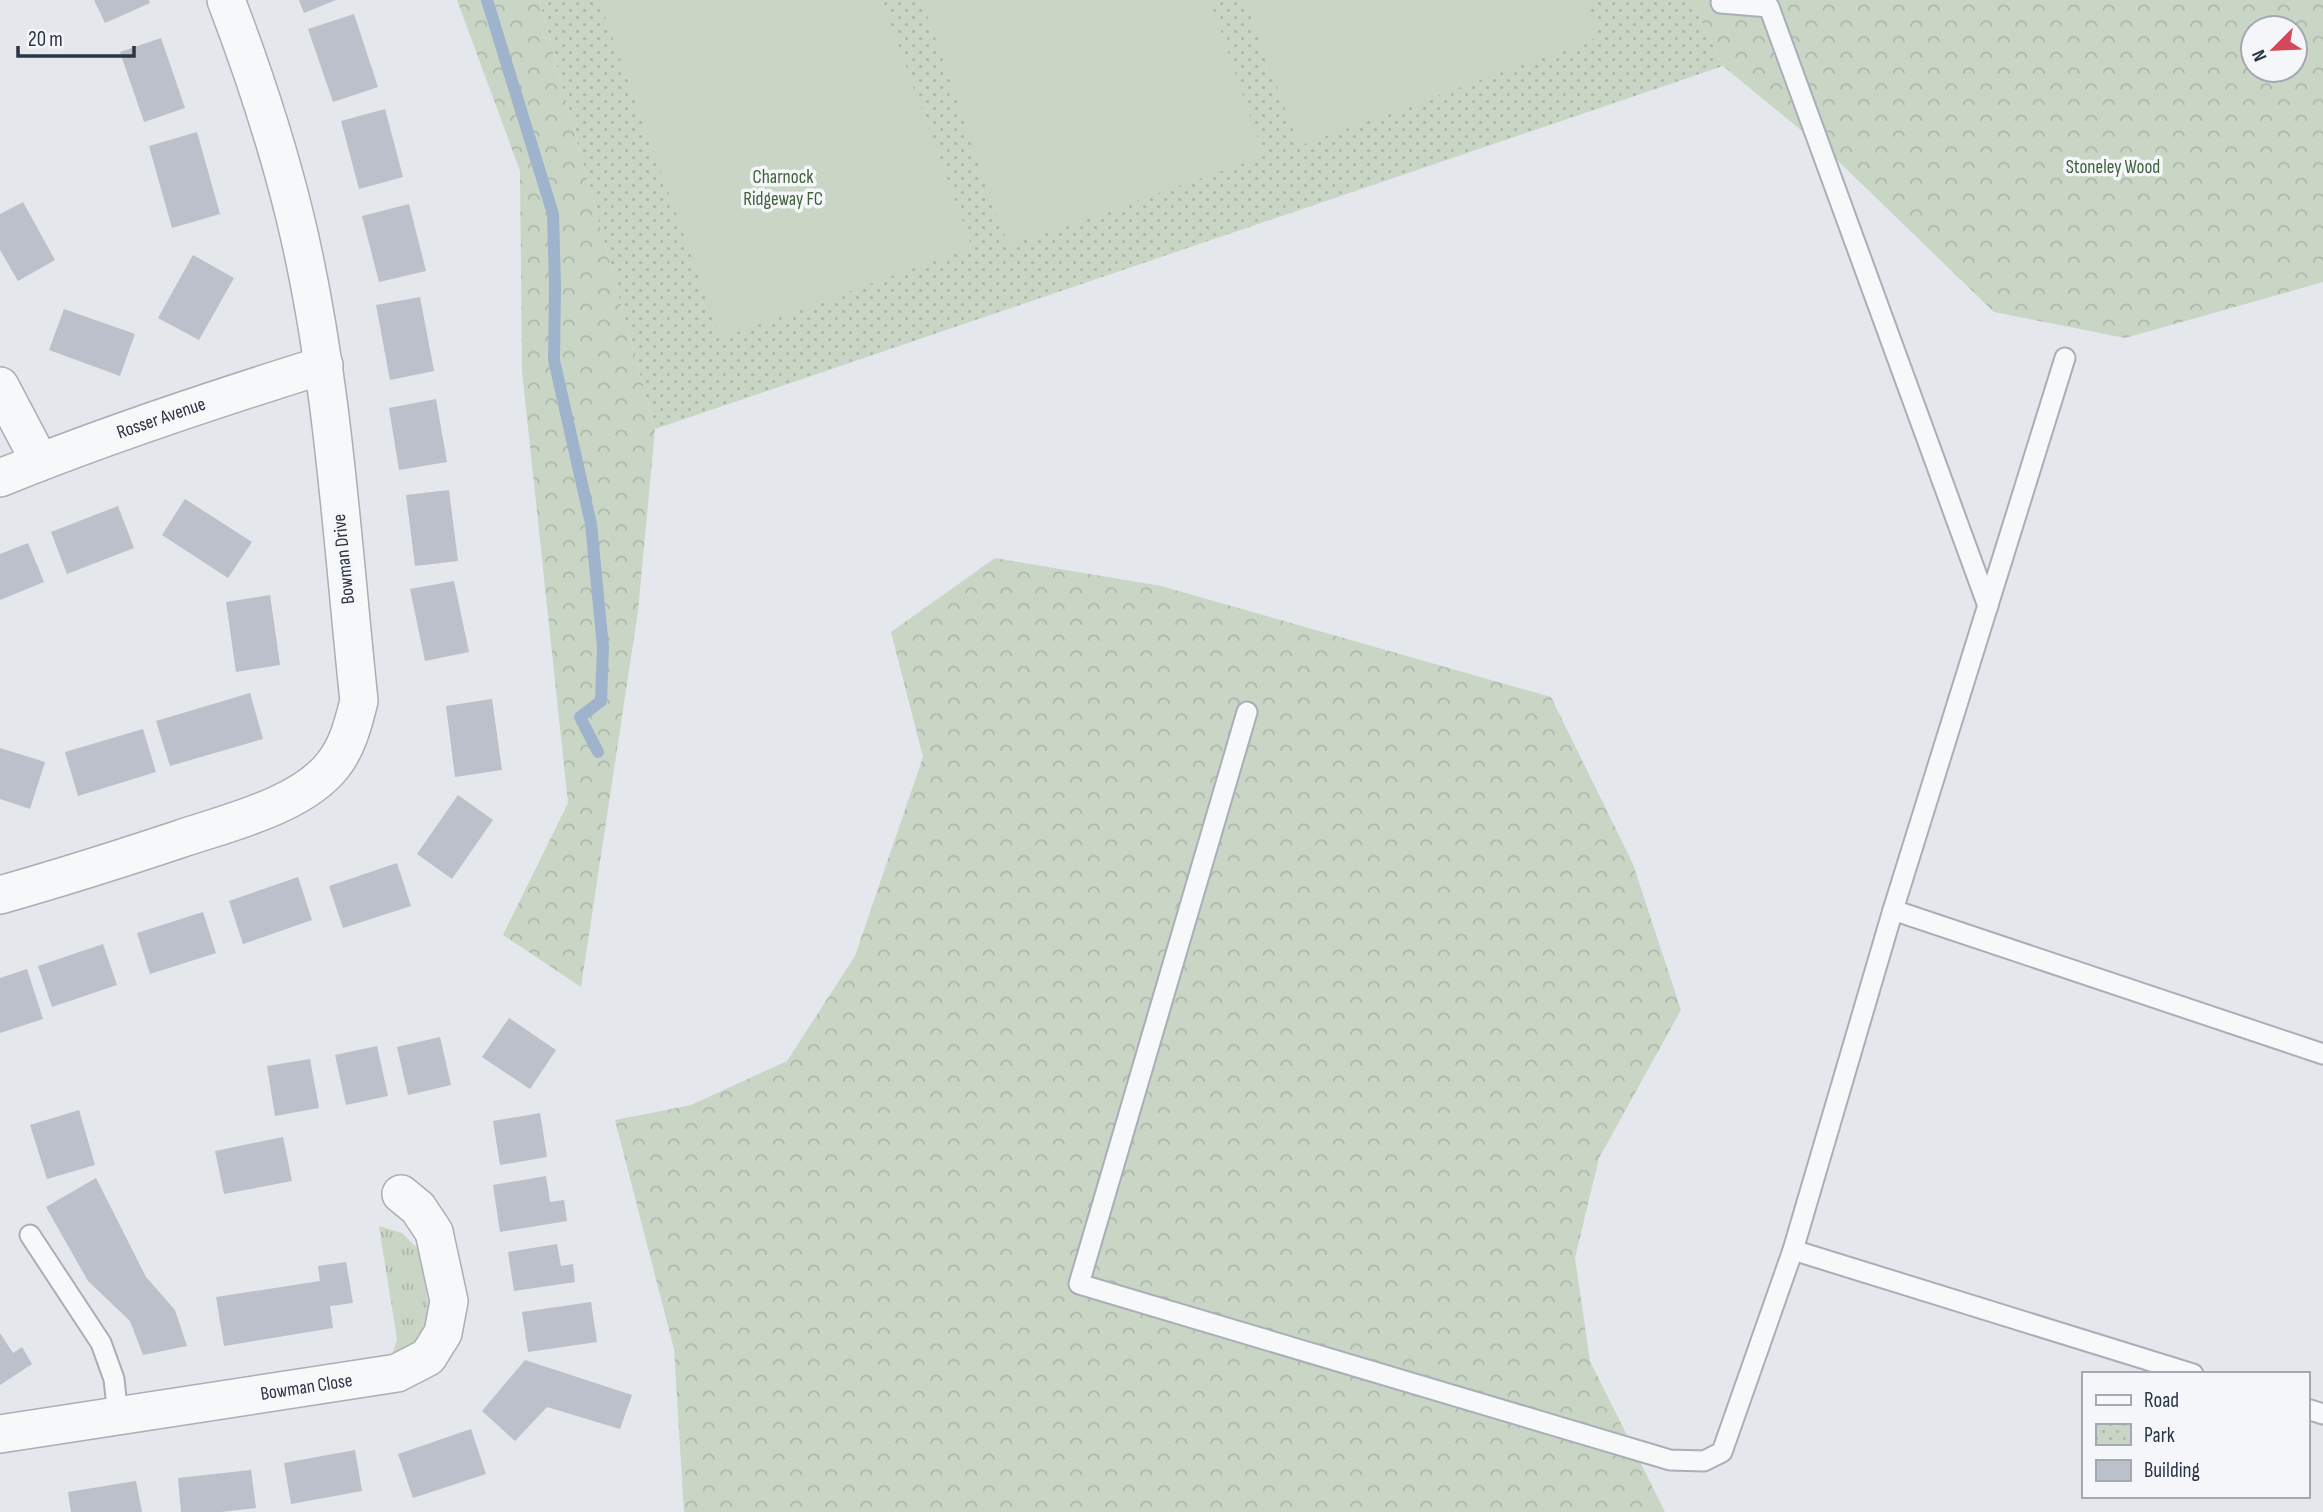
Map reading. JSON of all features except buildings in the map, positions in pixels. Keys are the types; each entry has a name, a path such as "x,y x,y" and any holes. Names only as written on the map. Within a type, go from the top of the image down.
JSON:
{"street":[{"name":"Bowman Drive","path":"0,895 90,869 269,809 301,792 332,766 350,736 359,701 324,365 296,218 259,88 226,0"},
{"name":"Rosser Avenue","path":"0,478 220,397 324,365"},
{"path":"0,386 40,462"},
{"name":"Bowman Close","path":"0,1434 118,1418 397,1373 428,1357 443,1334 449,1301 434,1232 418,1208 401,1194"}],"lane":[{"path":"1721,3 1769,7 1988,606"},
{"path":"1247,712 1079,1284 1670,1460 1704,1461 1723,1452 1793,1250 1893,910 2065,358"},
{"path":"1893,910 2323,1054"},
{"path":"30,1236 101,1343 114,1378 118,1418"},
{"path":"1793,1250 2187,1372"}],"green space":[{"path":"457,0 539,0 655,429 638,611 581,987 503,935 568,803 522,371 520,171"},
{"name":"Charnock Ridgeway FC","path":"539,0 1691,0 1723,66 655,429"},
{"path":"599,0 882,0 972,247 721,338"},
{"path":"922,0 1210,0 1264,156 1008,246"},
{"path":"1245,0 1586,0 1599,37 1299,146"},
{"name":"Stoneley Wood","path":"1691,0 2323,0 2323,282 2125,338 1994,312 1836,159 1723,66"},
{"path":"995,558 1161,586 1551,697 1633,864 1681,1010 1599,1158 1575,1258 1590,1361 1665,1512 684,1512 674,1349 615,1120 691,1105 787,1061 855,956 923,757 891,632"},
{"path":"379,1226 402,1233 420,1251 431,1322 410,1348 392,1355 397,1339"}],"waterway":[{"path":"487,0 553,214 554,360 591,524 603,647 601,701 580,717 598,752"}]}
